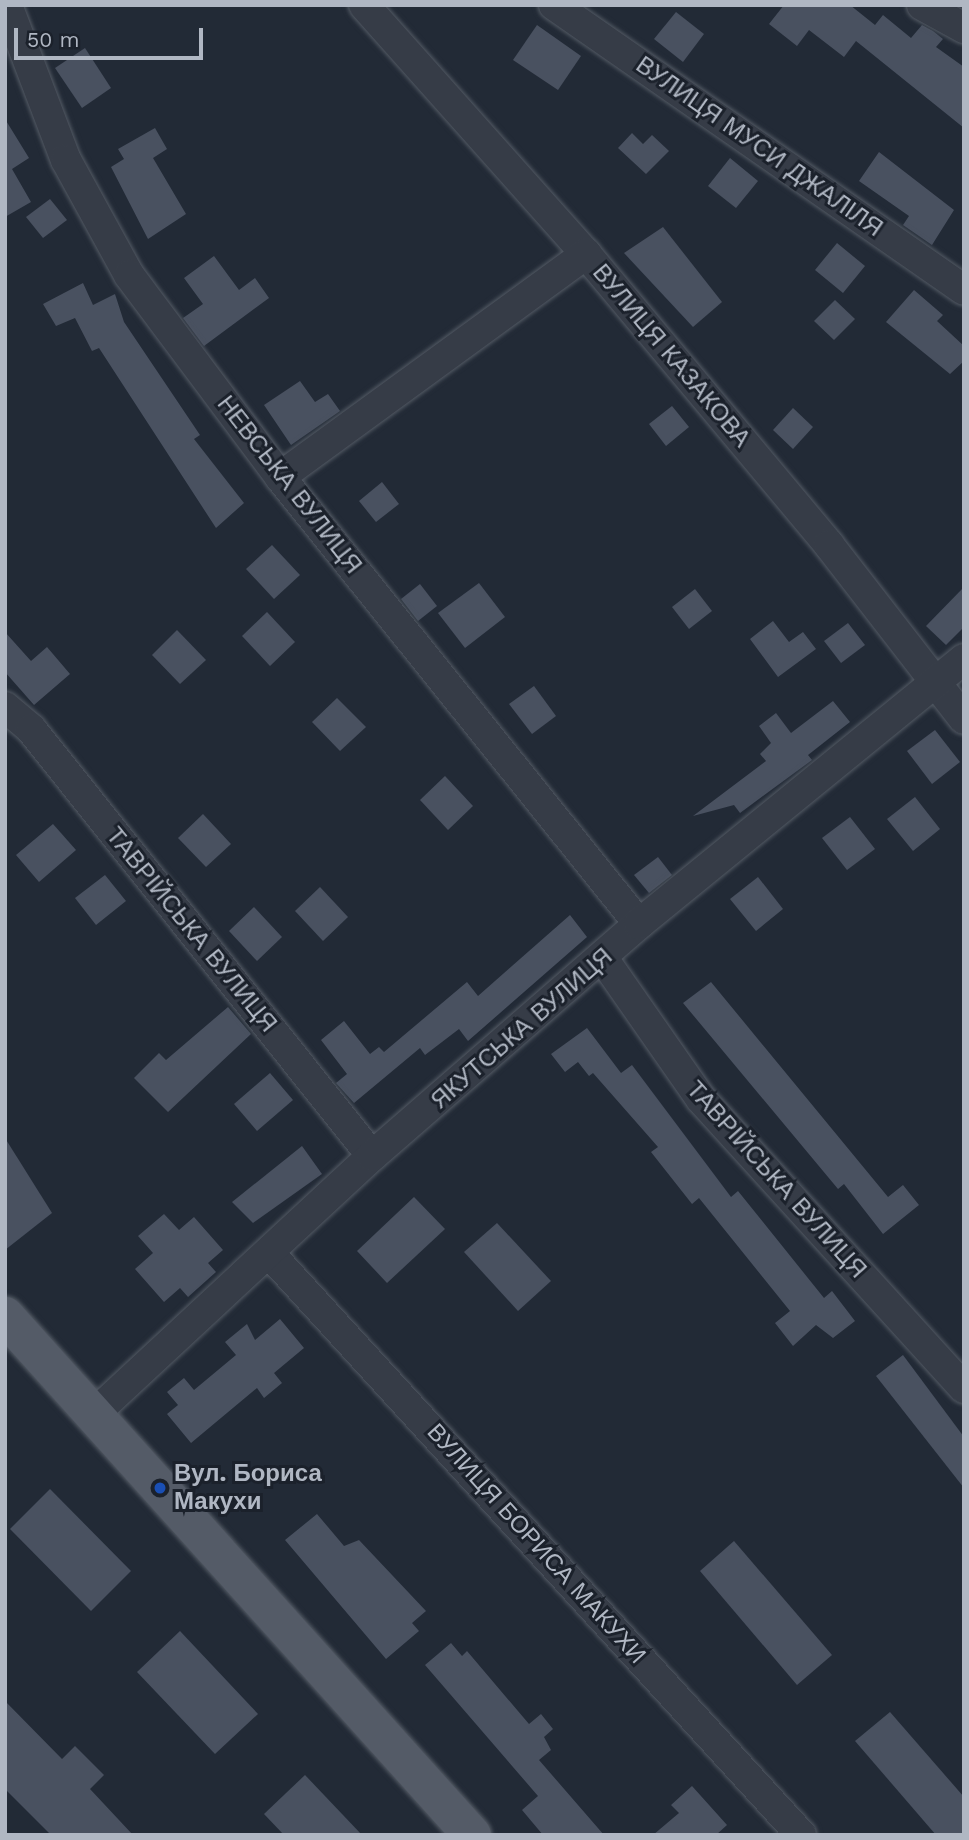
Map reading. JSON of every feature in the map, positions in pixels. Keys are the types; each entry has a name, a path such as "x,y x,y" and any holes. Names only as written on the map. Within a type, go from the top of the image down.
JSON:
{"main road":[{"path":"5,1316 472,1835"}],"street":[{"name":"НЕВСЬКА ВУЛИЦЯ","path":"7,5 22,57 99,231 280,477 639,924"},
{"name":"ВУЛИЦЯ КАЗАКОВА","path":"364,5 586,254 937,682 964,719"},
{"name":"ВУЛИЦЯ МУСИ ДЖАЛІЛЯ","path":"554,5 964,290"},
{"path":"922,5 964,28"},
{"path":"280,477 586,254"},
{"name":"ЯКУТСЬКА ВУЛИЦЯ","path":"93,1415 270,1254 372,1156 604,960 639,924 964,659"},
{"name":"ТАВРІЙСЬКА ВУЛИЦЯ","path":"5,707 31,729 372,1156"},
{"name":"ТАВРІЙСЬКА ВУЛИЦЯ","path":"604,960 701,1099 964,1388"},
{"name":"ВУЛИЦЯ БОРИСА МАКУХИ","path":"270,1254 801,1835"}],"building":[{"path":"784,5 850,5 875,25 883,15 911,38 922,25 933,31 943,39 936,47 964,67 964,128 856,41 844,57 809,30 797,46 769,24"},
{"path":"676,12 704,34 683,62 654,39"},
{"path":"537,25 581,56 558,90 513,60"},
{"path":"85,48 111,88 82,108 55,68"},
{"path":"5,119 29,158 12,169 31,202 5,217"},
{"path":"155,128 167,149 153,158 186,214 148,239 111,167 124,159 118,149"},
{"path":"632,133 643,144 652,135 669,151 646,174 618,148"},
{"path":"879,152 954,210 932,245 903,225 909,216 859,181"},
{"path":"730,158 758,181 736,208 708,186"},
{"path":"50,199 67,220 43,238 26,217"},
{"path":"663,227 722,302 693,327 624,253"},
{"path":"837,243 865,266 843,293 815,270"},
{"path":"214,256 239,290 255,278 269,298 204,346 183,318 203,304 184,278"},
{"path":"83,283 93,305 115,294 124,322 200,435 194,439 244,503 216,528 99,348 92,351 75,318 56,326 43,304"},
{"path":"914,290 943,315 937,321 964,346 964,361 950,374 886,322"},
{"path":"835,300 855,319 834,340 814,321"},
{"path":"300,381 315,402 328,394 340,411 291,445 264,405"},
{"path":"672,406 689,427 666,446 649,424"},
{"path":"793,408 813,427 793,449 773,430"},
{"path":"382,482 399,504 376,522 359,501"},
{"path":"272,545 300,575 274,599 246,569"},
{"path":"479,583 505,617 465,648 438,613"},
{"path":"420,584 437,606 418,621 401,599"},
{"path":"964,587 964,627 946,645 926,626"},
{"path":"695,589 712,611 689,629 672,607"},
{"path":"267,612 295,642 270,666 242,636"},
{"path":"773,621 789,642 803,632 816,649 778,677 750,639"},
{"path":"848,623 865,645 841,663 824,641"},
{"path":"177,630 206,660 180,684 152,655"},
{"path":"5,632 31,661 47,647 70,674 34,705 5,672"},
{"path":"534,686 556,716 532,734 509,704"},
{"path":"337,698 366,727 340,751 312,722"},
{"path":"833,701 850,722 808,755 812,760 740,813 734,805 693,816 766,761 760,754 771,743 759,726 776,713 791,733"},
{"path":"935,730 960,762 932,784 907,751"},
{"path":"445,776 473,806 448,830 420,800"},
{"path":"915,797 940,829 913,851 887,819"},
{"path":"203,814 231,844 206,867 178,838"},
{"path":"850,817 875,849 847,870 822,838"},
{"path":"53,824 76,850 39,882 16,855"},
{"path":"658,857 672,875 649,893 634,875"},
{"path":"105,875 126,901 96,925 75,898"},
{"path":"758,877 783,909 756,931 730,899"},
{"path":"320,887 348,917 323,941 295,911"},
{"path":"254,907 282,937 257,961 229,931"},
{"path":"570,915 587,937 468,1041 459,1029 425,1055 420,1048 354,1103 336,1083 347,1074 321,1040 344,1021 370,1054 379,1047 384,1052 467,982 478,996"},
{"path":"711,982 888,1197 903,1185 919,1205 883,1234 844,1184 838,1189 683,1003"},
{"path":"228,1007 251,1034 168,1112 134,1078 159,1053 166,1060"},
{"path":"587,1028 621,1073 632,1065 731,1197 738,1191 824,1298 832,1291 855,1321 833,1338 816,1325 793,1346 775,1323 790,1311 699,1198 692,1204 651,1152 658,1147 593,1073 589,1076 578,1062 565,1072 551,1054"},
{"path":"270,1073 293,1100 257,1131 234,1104"},
{"path":"5,1138 52,1213 5,1250"},
{"path":"302,1146 322,1174 253,1223 232,1202"},
{"path":"414,1197 445,1229 387,1283 357,1251"},
{"path":"164,1214 179,1230 194,1217 223,1250 208,1263 216,1272 188,1297 180,1288 164,1302 135,1269 153,1253 138,1236"},
{"path":"497,1223 551,1281 518,1311 464,1252"},
{"path":"280,1319 304,1348 274,1373 282,1383 264,1398 257,1388 191,1443 167,1414 178,1405 167,1392 184,1378 194,1390 236,1355 225,1342 247,1324 255,1340"},
{"path":"903,1355 964,1437 964,1488 876,1376"},
{"path":"50,1489 131,1571 91,1611 10,1529"},
{"path":"317,1514 344,1546 359,1540 426,1611 412,1623 419,1631 386,1659 285,1540"},
{"path":"734,1541 832,1655 797,1685 700,1571"},
{"path":"180,1631 258,1714 215,1754 137,1672"},
{"path":"451,1643 462,1656 467,1651 529,1724 541,1714 553,1729 544,1737 551,1750 539,1760 604,1835 543,1835 522,1810 538,1796 425,1665"},
{"path":"5,1701 62,1759 75,1746 104,1775 90,1789 133,1835 51,1835 5,1789"},
{"path":"890,1712 964,1797 964,1835 936,1835 855,1741"},
{"path":"305,1775 362,1835 284,1835 264,1814"},
{"path":"692,1786 727,1825 716,1835 653,1835 679,1813 671,1805"}],"place":[{"name":"Вул. Бориса Макухи","path":"160,1488"}]}
